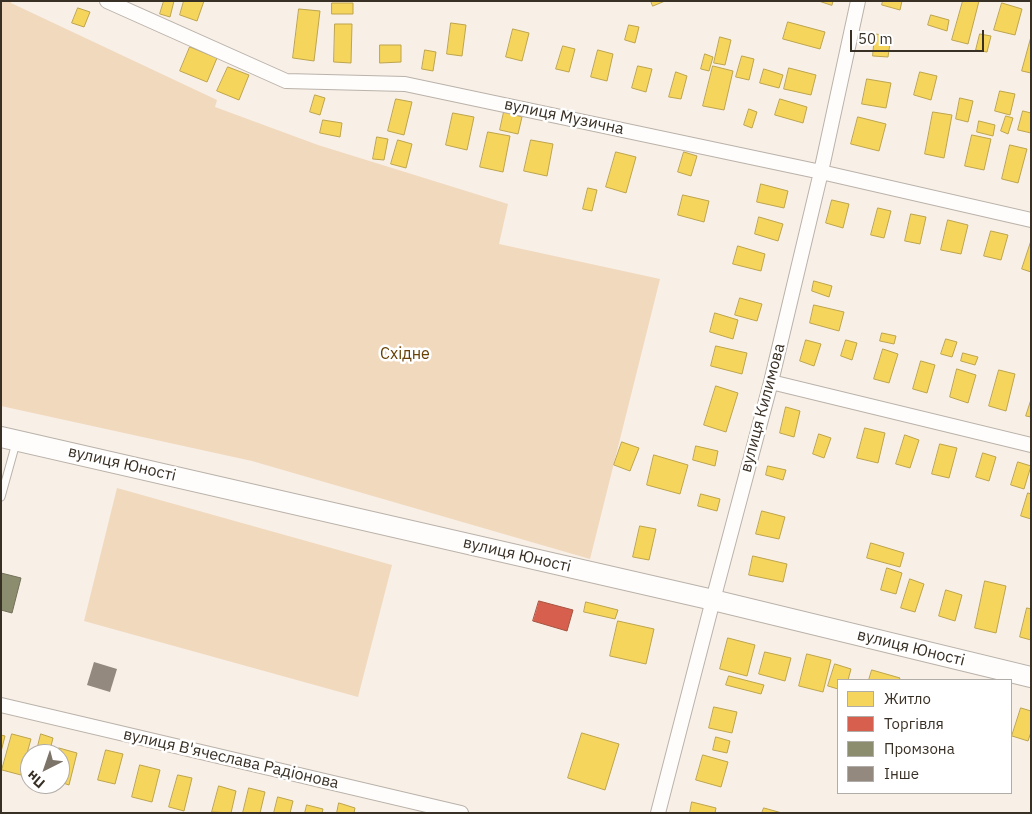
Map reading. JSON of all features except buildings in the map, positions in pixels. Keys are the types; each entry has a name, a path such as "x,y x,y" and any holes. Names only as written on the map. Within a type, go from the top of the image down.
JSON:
{"street":[{"name":"вулиця Музична","path":"107,1 286,81 406,84 821,172 1031,220"},
{"name":"вулиця Килимова","path":"658,813 771,382 821,172 858,1"},
{"path":"771,382 1031,445"},
{"name":"вулиця Юності","path":"9,439 713,600 1031,677"},
{"name":"вулиця В'ячеслава Радіонова","path":"1,705 429,809 461,813"}],"lane":[{"path":"1,496 9,439"}],"green space":[{"name":"Східне","path":"1,1 11,1 11,3 217,100 215,107 318,145 508,204 499,244 660,279 590,559 252,461 1,406"},
{"path":"117,488 392,565 358,697 84,621"}]}
